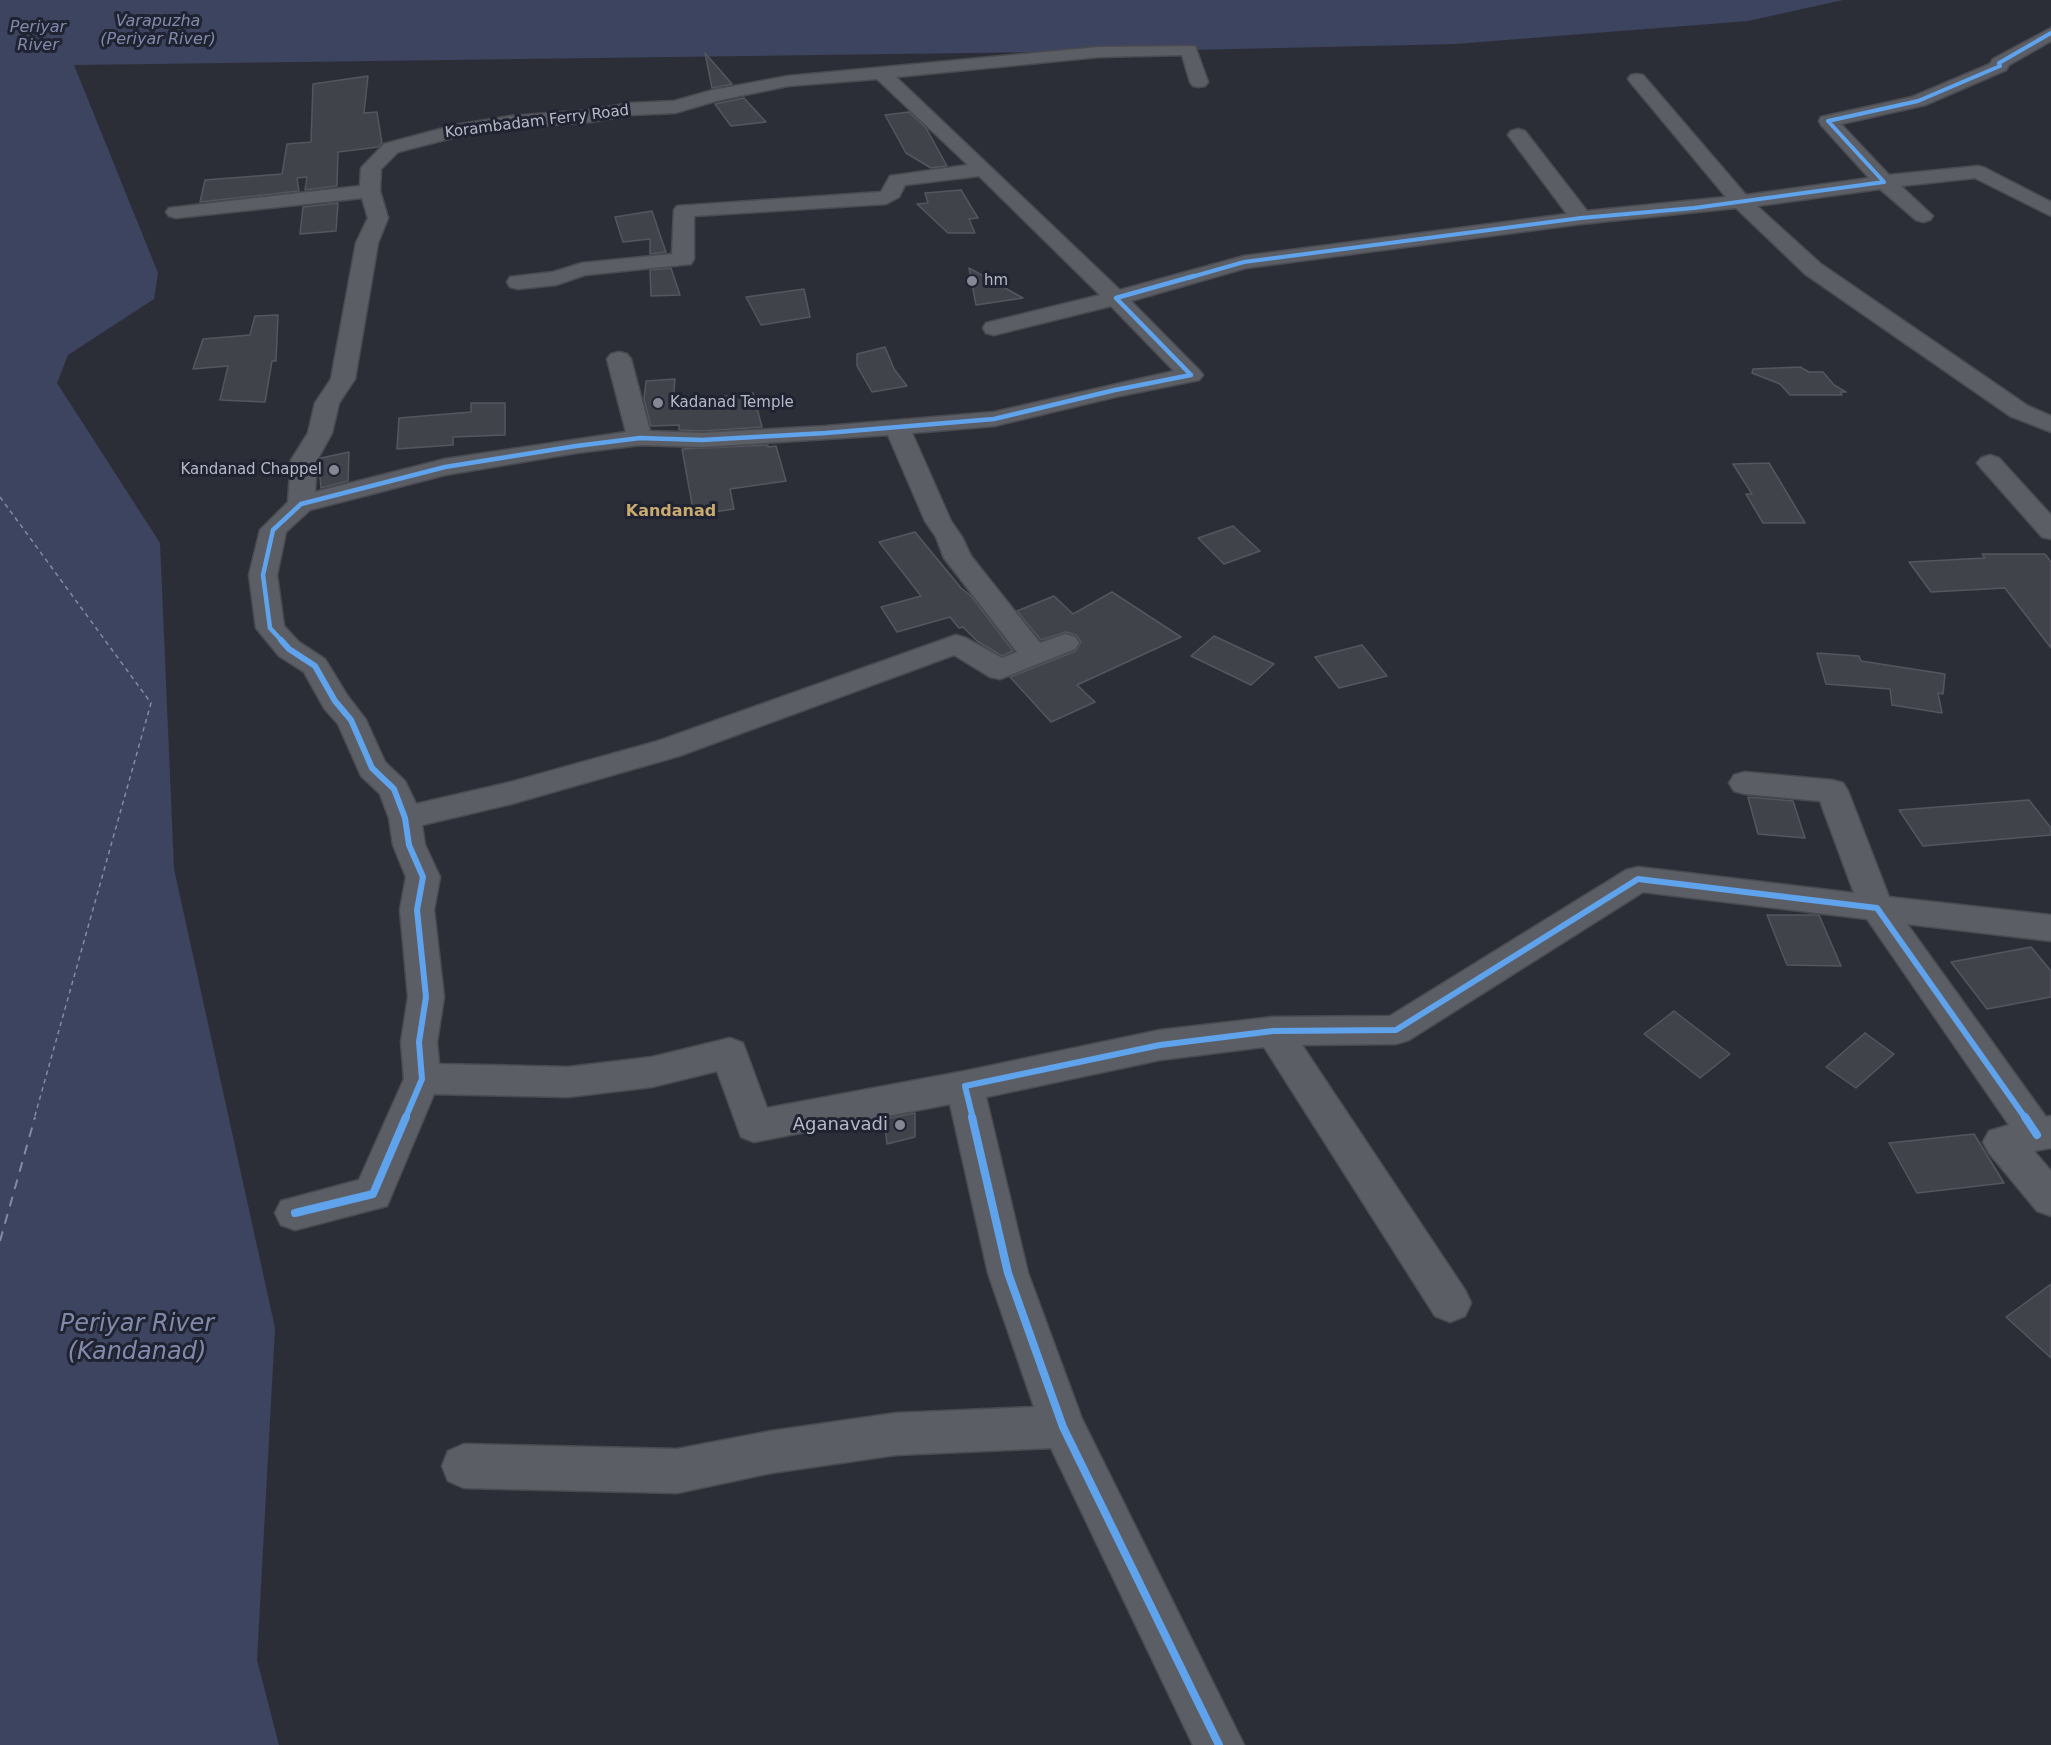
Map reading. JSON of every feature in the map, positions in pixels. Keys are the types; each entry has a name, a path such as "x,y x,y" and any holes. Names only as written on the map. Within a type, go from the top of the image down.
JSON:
{"street":[{"path":"1923,216 1884,182 1828,121 1918,101 2000,66 1999,63 2051,33"},
{"name":"Korambadam Ferry Road","path":"369,191 371,168 391,148 423,138 511,122 590,116 631,109 675,107 713,96 788,81 1099,52 1189,50 1199,82"},
{"path":"295,1213 373,1194 422,1079 419,1042 426,997 417,910 423,877 409,845 405,818 394,789 372,768 351,720 335,701 315,666 288,649 270,628 263,575 273,530 301,504 445,467 640,438 702,440 994,419 1115,390 1191,375 1116,298 882,73"},
{"path":"1637,79 1740,201 1814,269 1944,362 2019,411 2051,425"},
{"path":"1518,135 1581,218"},
{"path":"518,282 556,278 582,269 683,259 684,210 886,198 892,193 897,180 984,169"},
{"path":"994,328 1116,298 1244,261 1884,182 1978,172 2051,210"},
{"path":"2020,194 2051,188"},
{"path":"176,212 369,191 378,218 367,243 343,379 327,403 320,433 304,460 301,504"},
{"path":"619,359 640,438"},
{"path":"2019,411 2051,406"},
{"path":"897,427 938,521 949,537 958,558 1034,655"},
{"path":"1990,464 2051,531"},
{"path":"405,818 668,749 956,644 1000,670 1065,643"},
{"path":"1745,783 1832,790 1877,908 2044,1134 2002,1142 2051,1199"},
{"path":"422,1079 568,1083 652,1072 730,1053 754,1126 965,1086 1160,1045 1273,1031 1396,1030 1638,879 2051,928"},
{"path":"1273,1031 1450,1303"},
{"path":"965,1086 1008,1273 1063,1427 1219,1745"},
{"path":"464,1466 677,1471 771,1452 897,1434 1063,1427"}],"water":[{"name":"Periyar River (Kandanad)","path":"0,0 1843,0 1748,21 1455,44 1189,50 74,65 158,273 154,299 68,355 57,383 160,543 174,869 275,1328 257,1660 279,1745 0,1745"}],"building":[{"path":"705,53 732,84 712,88"},
{"path":"368,76 364,113 377,112 382,143 378,147 338,152 337,186 305,190 307,177 297,178 299,191 200,202 205,180 282,174 287,144 311,142 313,84"},
{"path":"744,98 766,122 731,126 715,104"},
{"path":"909,112 926,128 947,166 931,168 906,153 885,115"},
{"path":"961,190 978,218 969,219 975,233 948,233 917,204 928,203 925,193"},
{"path":"338,203 336,231 300,234 303,207"},
{"path":"652,211 666,252 650,254 650,239 623,242 615,217"},
{"path":"671,268 680,295 651,296 650,270"},
{"path":"969,268 1023,298 976,305"},
{"path":"804,289 810,317 761,325 746,297"},
{"path":"278,315 276,361 272,361 265,402 220,400 228,366 193,369 203,339 250,335 255,316"},
{"path":"885,347 894,369 907,386 872,392 857,366 857,354"},
{"path":"1800,367 1809,372 1823,372 1834,385 1846,392 1840,392 1842,395 1790,395 1780,384 1752,373 1753,369"},
{"path":"675,379 673,402 753,393 762,427 702,431 679,430 679,425 651,426 644,399 646,381"},
{"path":"471,403 505,403 505,435 453,437 453,445 397,449 399,418 471,412"},
{"path":"768,445 768,447 776,446 786,481 730,489 734,509 694,515 682,449"},
{"name":"Kandanad Chappel","path":"349,452 348,481 321,488 319,466 321,458"},
{"path":"1769,463 1805,523 1763,523 1746,494 1752,494 1733,464"},
{"path":"1233,526 1260,551 1224,564 1198,538"},
{"path":"915,532 961,588 971,596 1013,651 1002,656 977,641 963,627 959,628 950,617 897,632 881,607 921,596 879,542"},
{"path":"1982,554 2045,554 2051,562 2051,648 2005,588 1931,592 1909,562 1985,558"},
{"path":"1112,592 1181,637 1077,685 1095,702 1051,722 1010,677 1076,651 1081,642 1076,635 1066,632 1041,640 1017,611 1054,596 1073,614"},
{"path":"1214,636 1274,664 1251,685 1191,656"},
{"path":"1362,645 1387,676 1339,688 1315,657"},
{"path":"1817,653 1859,656 1861,661 1945,674 1943,694 1938,693 1942,713 1892,705 1890,689 1826,684"},
{"path":"1748,797 1793,801 1805,838 1758,834"},
{"path":"2029,800 2051,828 2051,835 1923,846 1899,810"},
{"path":"1767,915 1819,915 1841,966 1787,965"},
{"path":"2031,947 2051,971 2051,997 1987,1009 1951,962"},
{"path":"1674,1011 1730,1054 1700,1078 1644,1034"},
{"path":"1865,1033 1894,1054 1856,1088 1826,1067"},
{"name":"Aganavadi","path":"915,1113 915,1137 887,1144 884,1119"},
{"path":"1974,1134 2004,1183 1917,1193 1889,1143"},
{"path":"2051,1284 2051,1358 2006,1317"}],"ferry route":[{"path":"0,497 151,703 34,1119"},
{"path":"0,1241 35,1117"}],"cycle path":[{"path":"295,1213 373,1194 422,1079 419,1042 426,997 417,910 423,877 409,845 405,818 394,789 372,768 351,720 335,701 315,666 289,649 270,628 263,575 273,530 301,504 445,467 576,446 640,438 702,440 826,433 994,419 1115,390 1191,375 1116,298 1244,262 1581,218 1694,208 1884,182 1828,121 1918,101 2000,66 1999,63 2051,33"},
{"path":"1219,1745 1063,1427 1008,1273 965,1086 1160,1045 1273,1031 1396,1030 1638,879 1877,908 2037,1135"}],"place":[{"name":"hm","path":"972,281"},
{"name":"Kadanad Temple","path":"658,403"},
{"name":"Kandanad Chappel","path":"334,470"},
{"name":"Aganavadi","path":"900,1125"}],"district":[{"name":"Kandanad","path":"671,512"}],"water label":[{"name":"Varapuzha (Periyar River)","path":"158,31"},
{"name":"Periyar River","path":"38,37"}]}
